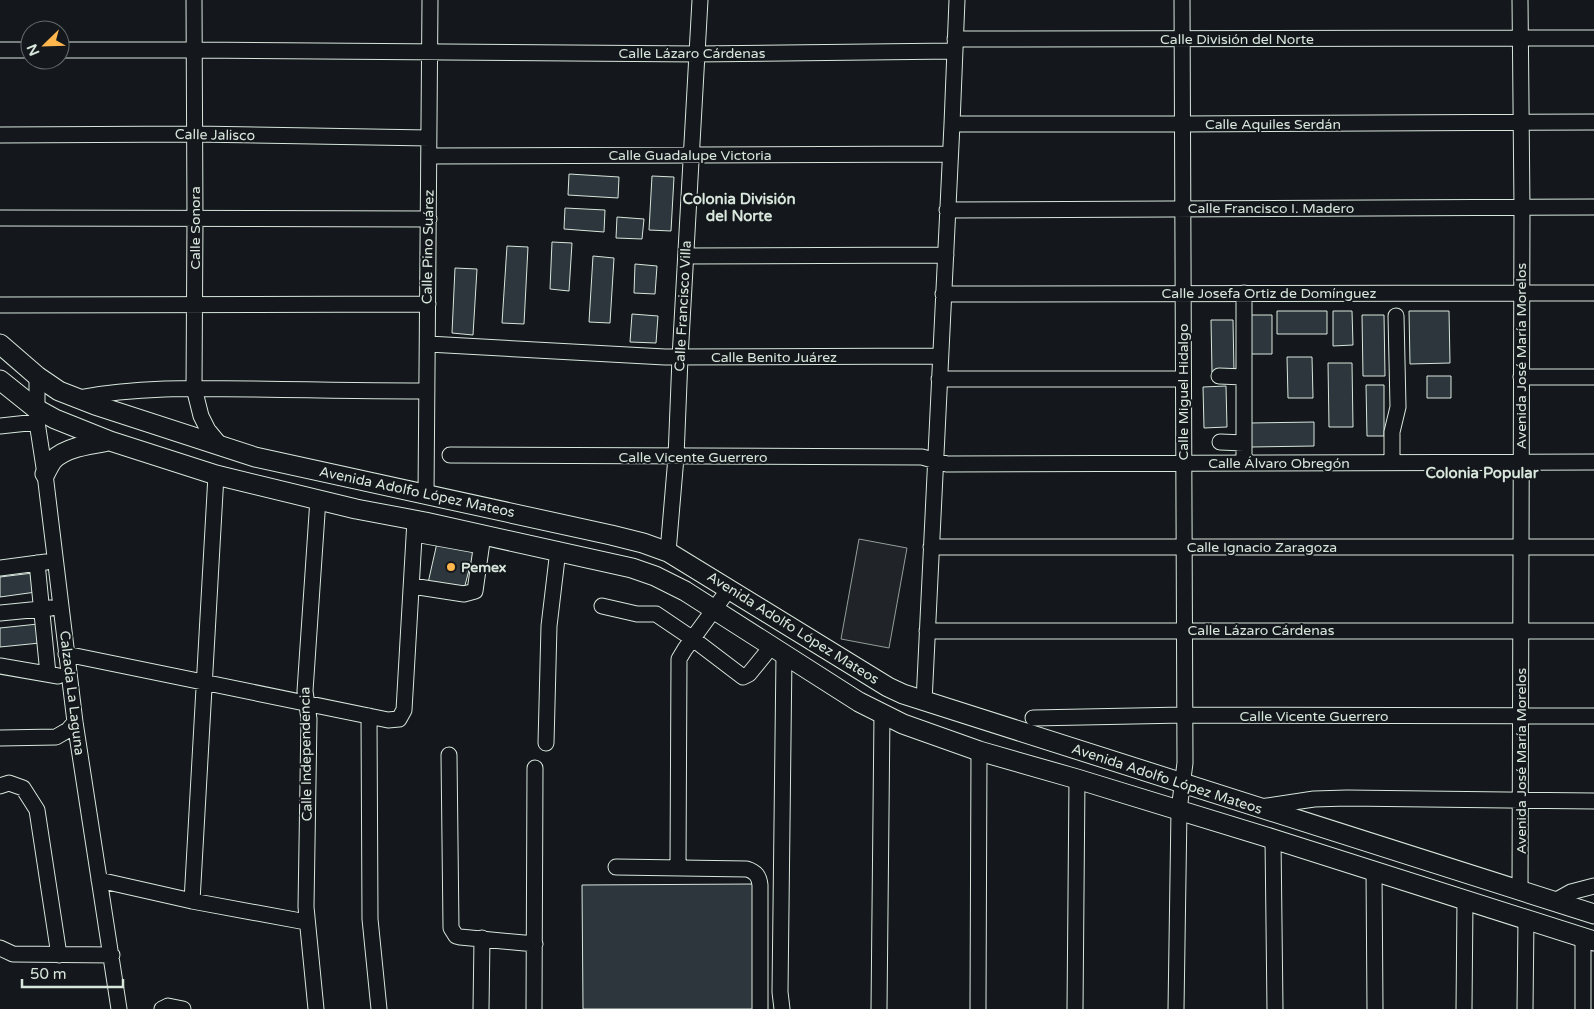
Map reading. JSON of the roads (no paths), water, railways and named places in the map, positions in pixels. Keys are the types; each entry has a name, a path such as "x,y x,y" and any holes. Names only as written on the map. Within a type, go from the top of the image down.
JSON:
{"main road":[{"name":"Avenida Adolfo López Mateos","path":"0,344 37,376 59,391 254,457 643,543 668,552 888,687 924,702 993,722 1256,808 1594,914"},
{"name":"Avenida Adolfo López Mateos","path":"0,380 36,415 55,419 110,441 216,475 318,499 420,528 482,540 558,550 632,568 655,576 684,591 882,714 903,724 979,751 1179,810 1589,939"},
{"path":"45,474 53,460 60,455 76,448 110,441"},
{"path":"356,509 360,479"}],"street":[{"name":"Calle Sonora","path":"194,0 194,388 201,416 208,430 222,447"},
{"name":"Calle Pino Suárez","path":"426,494 430,0"},
{"name":"Calle Francisco Villa","path":"668,552 676,457 700,0"},
{"path":"924,702 957,0"},
{"name":"Calle Miguel Hidalgo","path":"1176,1009 1179,810 1184,764 1182,0"},
{"name":"Avenida José María Morelos","path":"1520,0 1522,208 1520,892"},
{"name":"Calle División del Norte","path":"954,45 1182,39 1594,38"},
{"name":"Calle Lázaro Cárdenas","path":"70,50 697,54 954,45"},
{"path":"0,50 20,50"},
{"name":"Calle Aquiles Serdán","path":"952,124 1594,122"},
{"name":"Calle Jalisco","path":"0,135 195,134 429,138"},
{"name":"Calle Guadalupe Victoria","path":"429,156 950,154"},
{"name":"Calle Francisco I. Madero","path":"948,210 1594,207"},
{"path":"0,218 429,219"},
{"path":"686,256 946,255"},
{"path":"1244,293 1244,463"},
{"name":"Calle Josefa Ortiz de Domínguez","path":"943,294 1594,293"},
{"path":"0,305 195,303 428,304"},
{"path":"1392,463 1392,432 1398,407 1396,316"},
{"name":"Calle Benito Juárez","path":"428,344 680,358 940,356"},
{"name":"Calzada La Laguna","path":"37,376 36,415 56,561 74,722 119,1009"},
{"path":"1219,376 1244,377"},
{"path":"1522,377 1594,377"},
{"path":"940,379 1183,379"},
{"path":"78,398 122,391 194,388 427,391"},
{"path":"0,426 36,415"},
{"path":"1220,442 1244,443"},
{"name":"Calle Vicente Guerrero","path":"450,455 922,457 935,460"},
{"name":"Calle Álvaro Obregón","path":"935,460 947,464 1594,462"},
{"path":"192,901 206,682 216,475"},
{"name":"Calle Independencia","path":"316,1009 306,922 309,719 305,691 318,499"},
{"path":"66,654 388,720 399,719 404,710 417,587 420,528"},
{"path":"417,587 464,594 475,591 482,540"},
{"name":"Calle Ignacio Zaragoza","path":"930,547 1594,548"},
{"path":"546,743 548,626 558,550"},
{"path":"0,568 56,561"},
{"path":"37,563 48,674"},
{"path":"678,867 680,656 729,589"},
{"path":"602,606 637,614 656,614 743,677 778,651"},
{"path":"0,613 61,607"},
{"name":"Calle Lázaro Cárdenas","path":"927,632 1184,630 1594,631"},
{"path":"778,651 780,992 784,1009"},
{"path":"0,666 69,678"},
{"path":"879,1009 882,714"},
{"name":"Calle Vicente Guerrero","path":"1034,718 1184,715 1594,716"},
{"path":"369,716 370,919 379,1009"},
{"path":"0,738 56,737 68,730 74,722"},
{"path":"978,1009 979,751"},
{"path":"449,755 451,928 456,936 460,937 535,944"},
{"path":"534,1009 535,768"},
{"path":"1075,1009 1077,779"},
{"path":"0,786 8,783 23,788 37,810 59,955"},
{"path":"1256,808 1314,799 1347,798 1594,801"},
{"path":"1273,839 1275,1009"},
{"path":"616,867 747,869 756,874 759,878 760,1009"},
{"path":"1374,871 1375,1009"},
{"path":"100,880 192,901 306,922"},
{"path":"1553,902 1571,892 1594,886"},
{"path":"1464,1009 1465,900"},
{"path":"1525,1009 1526,919"},
{"path":"481,1009 482,938"},
{"path":"1583,1009 1589,939"},
{"path":"0,948 13,954 112,955"},
{"path":"162,1009 168,1006 183,1009"}],"place":[{"name":"Pemex","path":"451,567"}],"district":[{"name":"Colonia División del Norte","path":"739,208"},
{"name":"Colonia Popular","path":"1482,473"}]}
